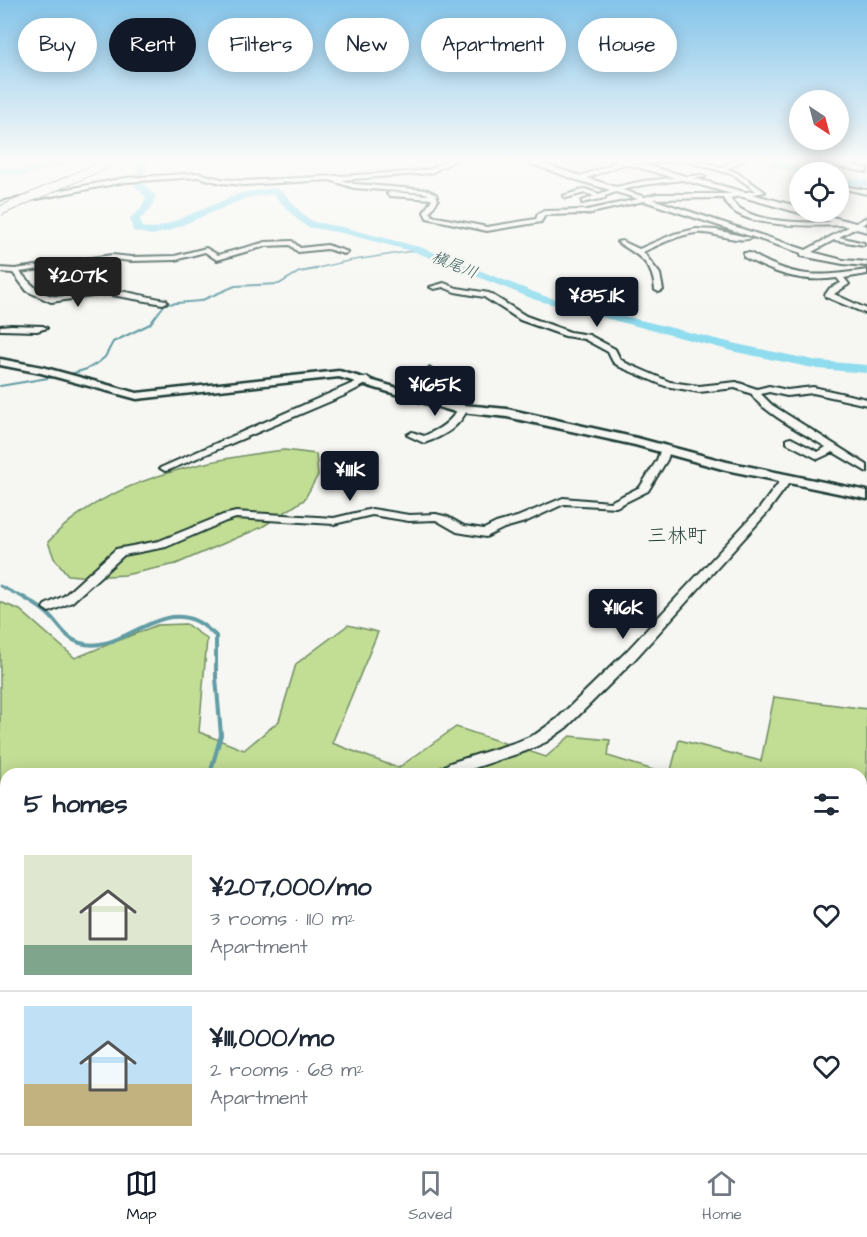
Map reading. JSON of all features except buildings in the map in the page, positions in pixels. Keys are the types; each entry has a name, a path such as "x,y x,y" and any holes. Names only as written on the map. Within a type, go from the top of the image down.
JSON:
{"highway":[{"path":"835,222 854,228"}],"street":[{"path":"427,213 429,217 488,229 539,221 540,215 551,213"},
{"path":"689,213 804,254 837,263 867,264"},
{"path":"720,224 746,214 789,224 805,222 854,228"},
{"path":"804,254 867,219"},
{"path":"640,251 658,242 691,231 713,231 743,238 758,236"},
{"path":"834,238 862,244"},
{"path":"620,242 640,251 651,267 660,286 659,290"},
{"path":"0,270 15,271 112,257 130,259 181,257 206,250 217,258 270,244 292,243 298,250 327,247 345,252"},
{"path":"747,255 782,274 809,279 867,272"},
{"path":"15,271 30,289 51,300 106,292 163,302"},
{"path":"840,277 845,284 832,290 829,295 867,312"},
{"path":"434,287 444,285 455,290 489,296 523,318 565,333 586,337 612,351 616,360 623,365 658,381 699,388 736,385 756,392 769,389 787,393 813,390 867,402"},
{"path":"0,328 13,326 24,330 43,328"},
{"path":"0,362 42,370 137,396 339,374 463,408 507,412 665,451 867,495"},
{"path":"418,397 426,383 429,371"},
{"path":"165,468 340,394 367,380"},
{"path":"756,392 757,397 769,407 867,469"},
{"path":"412,435 424,440 455,424 463,408"},
{"path":"791,441 818,456 832,448"},
{"path":"50,608 68,598 120,552 162,544 223,518 236,515 334,522 372,513 409,518 436,517 461,529 486,533 500,525 521,520 563,501 612,505 644,489 665,451"},
{"path":"453,768 541,738 562,723 638,647 762,511 787,479"}],"green space":[{"path":"284,450 316,454 318,475 304,500 262,527 176,564 125,575 90,577 68,575 54,558 48,542 70,521 96,503 126,488 189,467"},
{"path":"0,602 20,610 75,658 157,625 186,624 207,639 199,732 244,750 279,721 296,664 348,625 378,632 332,743 398,768 0,768"},
{"path":"774,697 867,709 867,768 672,768 679,740 761,761"},
{"path":"456,727 546,757 570,736 610,740 608,756 647,768 398,768"}],"waterway":[{"name":"槇尾川","path":"141,213 135,218 137,229 152,232 202,213"},
{"name":"槇尾川","path":"296,213 311,225 342,230 419,250 540,298 736,348 818,365 867,369"},
{"path":"309,270 348,261 419,250"},
{"path":"67,375 87,369 99,362 105,357 113,342 150,324 165,304 200,301 235,286 279,284 299,272 317,269"},
{"path":"0,386 60,376"},
{"path":"0,586 26,599"},
{"path":"23,597 44,610 67,635 80,643 95,645 110,642 153,622 168,618 183,617 205,626 216,636 216,678 221,735 212,768"}],"district":[{"name":"三林町","path":"677,535"}]}
